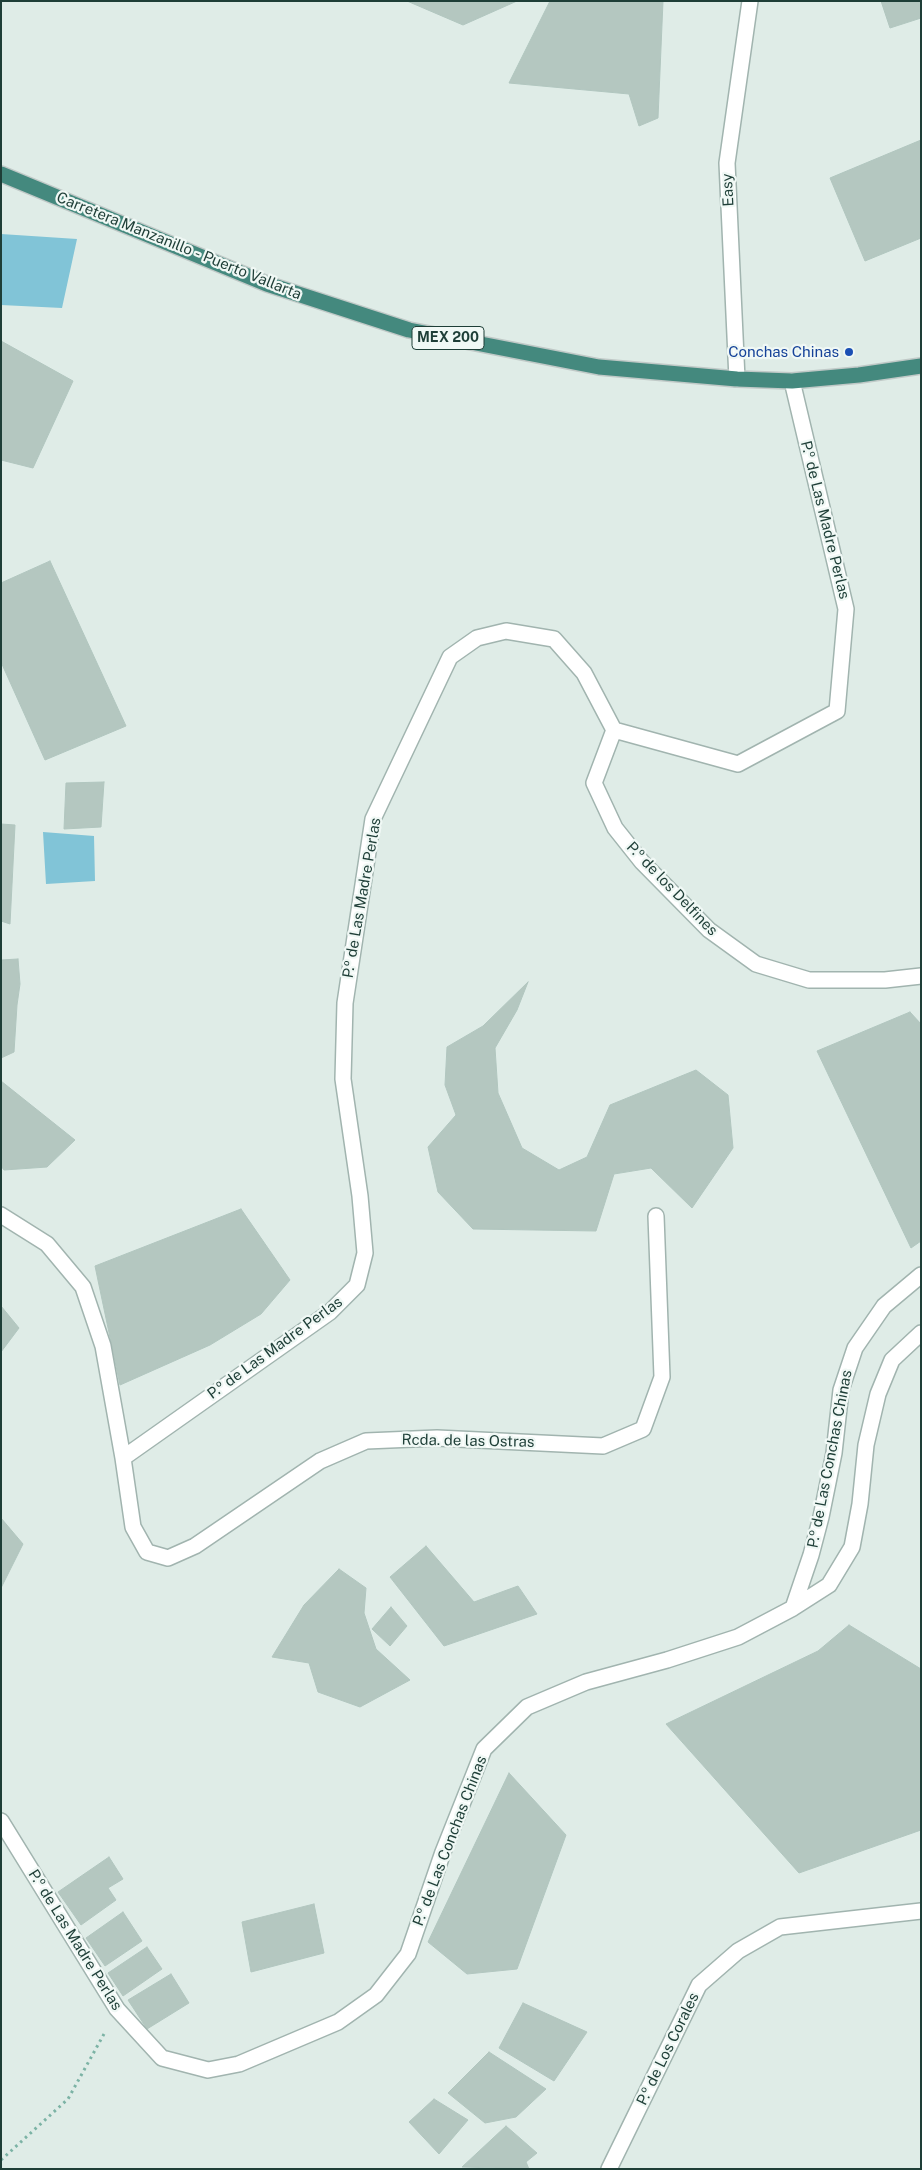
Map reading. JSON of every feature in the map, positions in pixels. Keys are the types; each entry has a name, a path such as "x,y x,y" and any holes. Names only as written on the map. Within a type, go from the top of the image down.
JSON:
{"highway":[{"name":"Carretera Manzanillo - Puerto Vallarta","path":"1,174 267,284 408,330 599,367 737,379 792,381 859,375 921,366"}],"street":[{"name":"Easy","path":"737,379 727,163 750,1"},
{"name":"P.º de Las Madre Perlas","path":"123,1458 330,1312 357,1285 366,1254 360,1196 343,1078 345,1003 373,819 450,657 477,638 506,631 554,639 584,673 614,730 738,764 837,710 846,609 792,381"},
{"name":"P.º de los Delfines","path":"614,730 594,783 615,828 642,862 709,930 756,964 809,980 885,980 921,976"},
{"path":"1,1215 47,1244 83,1287 103,1346 123,1458"},
{"name":"Rcda. de las Ostras","path":"123,1458 133,1527 147,1552 168,1558 195,1546 320,1461 366,1441 437,1438 603,1446 643,1428 662,1377 656,1216"},
{"name":"P.º de Las Conchas Chinas","path":"793,1608 811,1556 821,1517 834,1453 842,1390 854,1348 884,1306 921,1275"},
{"name":"P.º de Las Conchas Chinas","path":"376,1995 408,1954 444,1852 484,1749 527,1707 586,1682 667,1660 738,1637 793,1608 829,1586 852,1546 860,1504 866,1445 878,1394 892,1360 921,1333"},
{"name":"P.º de Las Madre Perlas","path":"1,1821 117,2009 162,2058 208,2070 239,2064 338,2022 376,1995"},
{"name":"P.º de Los Corales","path":"609,2169 700,1984 738,1951 780,1927 921,1911"}],"path":[{"path":"1,2160 68,2100 117,2009"}],"water":[{"path":"1,234 77,239 62,308 1,305"},
{"path":"43,832 94,836 95,881 46,884"}],"building":[{"path":"407,1 517,1 463,25"},
{"path":"550,1 663,1 658,118 639,126 629,94 509,83"},
{"path":"881,1 921,1 921,18 890,28"},
{"path":"921,140 921,238 865,261 830,178"},
{"path":"1,341 73,381 33,468 1,460"},
{"path":"50,561 126,726 45,760 1,662 1,583"},
{"path":"104,782 101,827 64,829 66,783"},
{"path":"1,824 15,825 10,924 1,921"},
{"path":"18,959 20,984 14,1052 1,1058 1,960"},
{"path":"528,982 517,1010 495,1048 498,1093 522,1148 559,1170 587,1157 610,1105 696,1070 728,1095 733,1148 692,1208 651,1168 614,1174 596,1231 473,1229 438,1192 428,1147 456,1115 445,1085 447,1047 483,1026"},
{"path":"910,1012 921,1024 921,1241 911,1248 817,1051"},
{"path":"1,1081 75,1140 47,1167 4,1170 1,1166"},
{"path":"241,1209 290,1280 261,1314 210,1345 120,1385 95,1266"},
{"path":"1,1306 19,1328 1,1352"},
{"path":"1,1518 23,1544 1,1588"},
{"path":"426,1546 474,1602 518,1586 537,1614 444,1646 390,1577"},
{"path":"339,1569 366,1588 364,1613 376,1649 410,1680 360,1707 318,1692 309,1663 272,1657 304,1605"},
{"path":"391,1607 407,1626 390,1646 372,1629"},
{"path":"849,1625 921,1669 921,1830 799,1873 666,1724 818,1651"},
{"path":"509,1773 566,1835 517,1969 467,1974 428,1942"},
{"path":"109,1857 123,1879 108,1888 116,1900 81,1925 58,1892"},
{"path":"314,1904 324,1953 251,1972 242,1922"},
{"path":"123,1912 142,1941 105,1966 86,1938"},
{"path":"147,1947 162,1969 123,1996 108,1973"},
{"path":"171,1974 189,2003 147,2029 128,2000"},
{"path":"523,2003 587,2032 554,2081 499,2048"},
{"path":"489,2052 546,2089 516,2117 485,2123 448,2093"},
{"path":"434,2099 468,2120 439,2154 409,2122"},
{"path":"506,2126 537,2153 526,2162 529,2169 462,2167"}],"place":[{"name":"Conchas Chinas","path":"849,352"}]}
